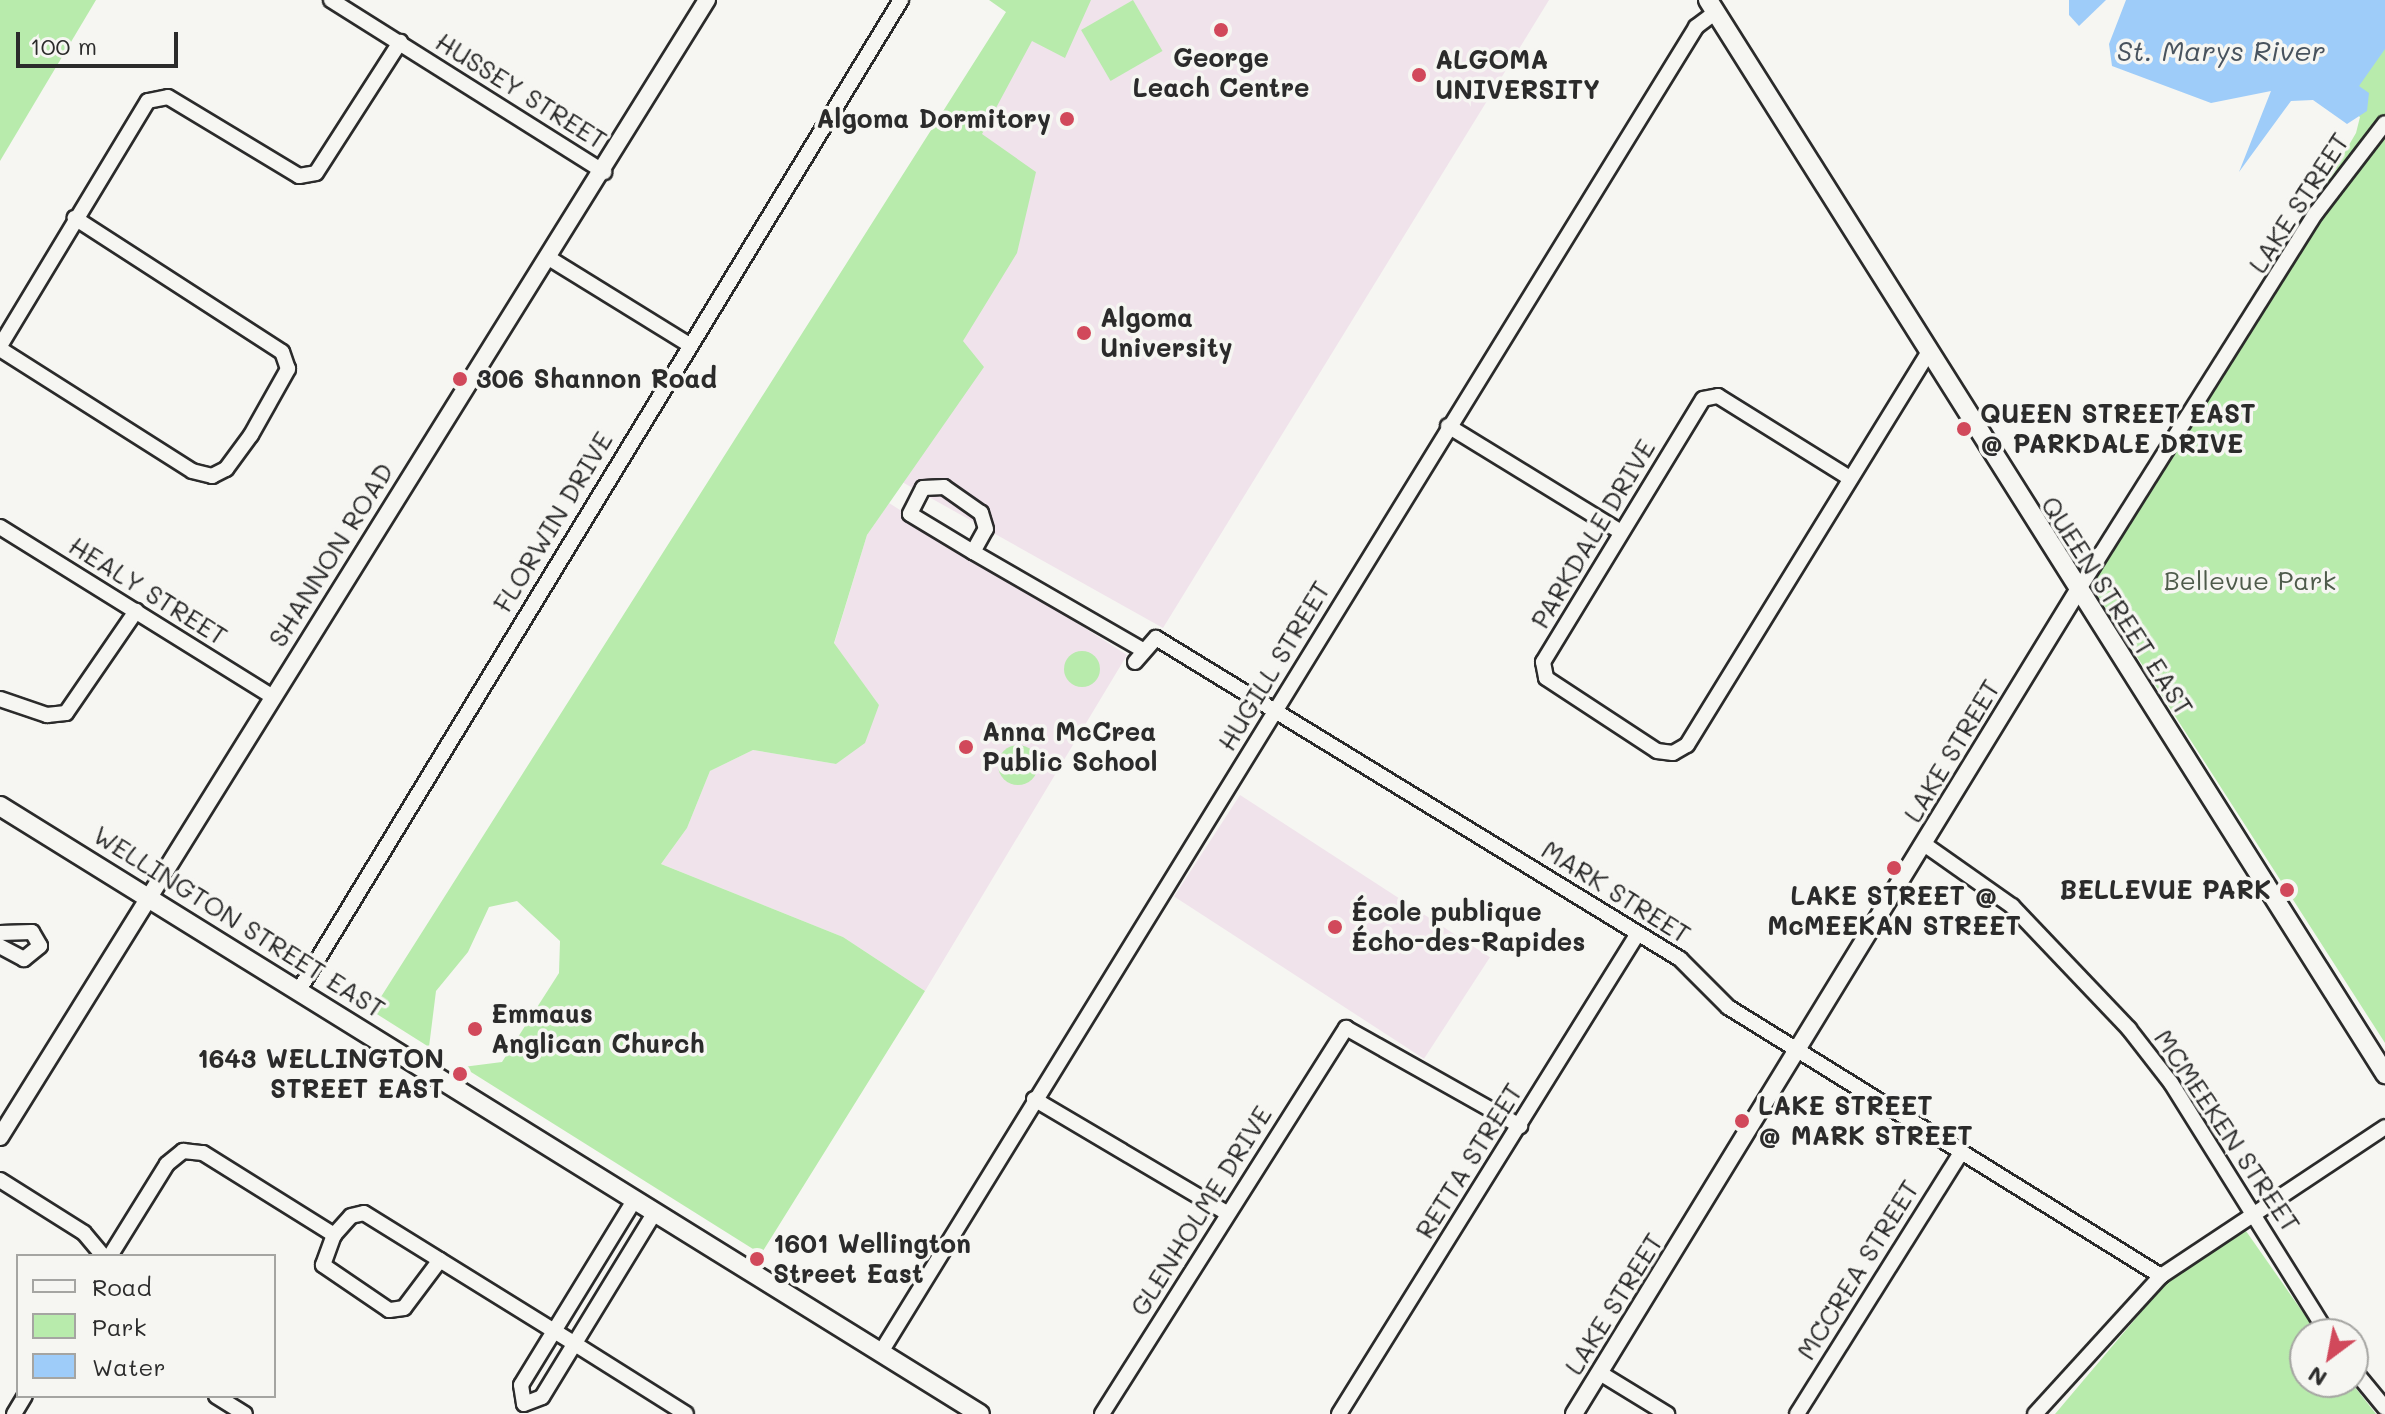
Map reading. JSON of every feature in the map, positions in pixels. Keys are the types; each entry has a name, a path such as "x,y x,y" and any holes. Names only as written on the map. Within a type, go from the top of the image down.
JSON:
{"main road":[{"name":"QUEEN STREET EAST","path":"1712,6 1926,356 2385,1074"},
{"name":"WELLINGTON STREET EAST","path":"0,806 881,1352 960,1409 980,1414"}],"street":[{"name":"HUSSEY STREET","path":"331,0 604,172"},
{"name":"SHANNON ROAD","path":"0,1137 151,897 271,696 547,257 604,172 707,0"},
{"name":"FLORWIN DRIVE","path":"299,990 688,344 901,0"},
{"name":"HUGILL STREET","path":"881,1352 1448,426 1712,6"},
{"path":"75,218 282,352 288,369 251,435 226,469 212,476 192,471 0,348 75,218 133,120 148,101 168,97 299,176 316,173 400,42"},
{"name":"LAKE STREET","path":"1574,1414 2077,592 2316,213 2385,123"},
{"path":"547,257 688,344"},
{"name":"PARKDALE DRIVE","path":"1848,477 1718,396 1703,399 1543,662 1546,678 1657,751 1673,753 1687,745 1848,477 1926,356"},
{"path":"1448,426 1621,532"},
{"path":"944,487 981,513 986,529 973,552 910,514 923,488 944,487"},
{"name":"HEALY STREET","path":"0,527 271,696"},
{"name":"MARK STREET","path":"973,552 1139,656 1156,638 1680,959 1714,997 1797,1052 2161,1276"},
{"path":"0,699 47,715 66,713 136,611"},
{"name":"MCMEEKEN STREET","path":"1924,844 2012,906 2129,1029 2254,1211 2318,1318"},
{"path":"0,933 32,932 40,946 24,959 0,946"},
{"name":"RETTA STREET","path":"1339,1414 1638,933"},
{"name":"GLENHOLME DRIVE","path":"1102,1414 1340,1033 1354,1026 1520,1126"},
{"path":"1034,1099 1227,1213"},
{"path":"2035,1414 2161,1276 2254,1211 2385,1127"},
{"path":"111,1254 167,1164 183,1151 203,1153 334,1235"},
{"name":"MCCREA STREET","path":"1797,1414 1961,1153"},
{"path":"0,1180 84,1233 101,1254"},
{"path":"635,1199 521,1385 524,1404 537,1404 655,1212"},
{"path":"440,1260 404,1308 389,1310 323,1265 334,1235 351,1216 364,1213 440,1260 553,1331 575,1344 686,1414"},
{"path":"1600,1373 1667,1414"},
{"path":"2369,1388 2385,1408"},
{"path":"219,1398 245,1414"}],"shaded area":[{"name":"Algoma University","path":"1036,0 1549,0 1163,628 777,412"},
{"name":"Anna McCrea Public School","path":"889,503 1127,655 925,991 843,937 661,864 687,828 710,771 753,750 836,764 879,705 834,644 867,535"},
{"name":"École publique Écho-des-Rapides","path":"1240,795 1490,957 1424,1059 1174,896"}],"green space":[{"path":"0,0 96,0 0,161"},
{"path":"989,0 1091,0 1065,58 1032,41 982,134 1036,172 1017,253 963,341 984,367 867,535 834,643 879,705 865,743 836,764 753,750 710,771 687,828 661,864 843,937 925,991 761,1254 463,1067 502,1062 559,973 560,941 517,901 489,907 468,952 436,991 429,1047 372,1011 1006,12"},
{"path":"1133,0 1162,51 1111,81 1081,30"},
{"name":"Bellevue Park","path":"2385,32 2385,1043 2091,585 2356,133 2360,117 2330,94"},
{"path":"1082,651 1095,656 1100,669 1095,682 1082,687 1069,682 1064,669 1069,656"},
{"path":"1018,745 1032,751 1038,765 1032,779 1018,785 1004,779 998,765 1004,751"},
{"path":"2246,1231 2307,1318 2289,1318 2289,1398 2364,1398 2376,1414 2055,1414 2169,1279"}],"water":[{"name":"St. Marys River","path":"2069,0 2106,0 2079,26 2069,15"},
{"name":"St. Marys River","path":"2126,0 2385,0 2385,49 2359,86 2369,93 2367,111 2347,124 2313,100 2291,101 2239,172 2271,91 2211,103 2112,66 2109,44"}],"place":[{"name":"George Leach Centre","path":"1221,30"},
{"name":"ALGOMA UNIVERSITY","path":"1419,75"},
{"name":"Algoma Dormitory","path":"1067,119"},
{"name":"Algoma University","path":"1084,333"},
{"name":"306 Shannon Road","path":"460,379"},
{"name":"QUEEN STREET EAST @ PARKDALE DRIVE","path":"1964,429"},
{"name":"Anna McCrea Public School","path":"966,747"},
{"name":"LAKE STREET @ McMEEKAN STREET","path":"1894,868"},
{"name":"BELLEVUE PARK","path":"2287,890"},
{"name":"École publique Écho-des-Rapides","path":"1335,927"},
{"name":"Emmaus Anglican Church","path":"475,1029"},
{"name":"1643 WELLINGTON STREET EAST","path":"460,1074"},
{"name":"LAKE STREET @ MARK STREET","path":"1742,1121"},
{"name":"1601 Wellington Street East","path":"757,1259"}]}
